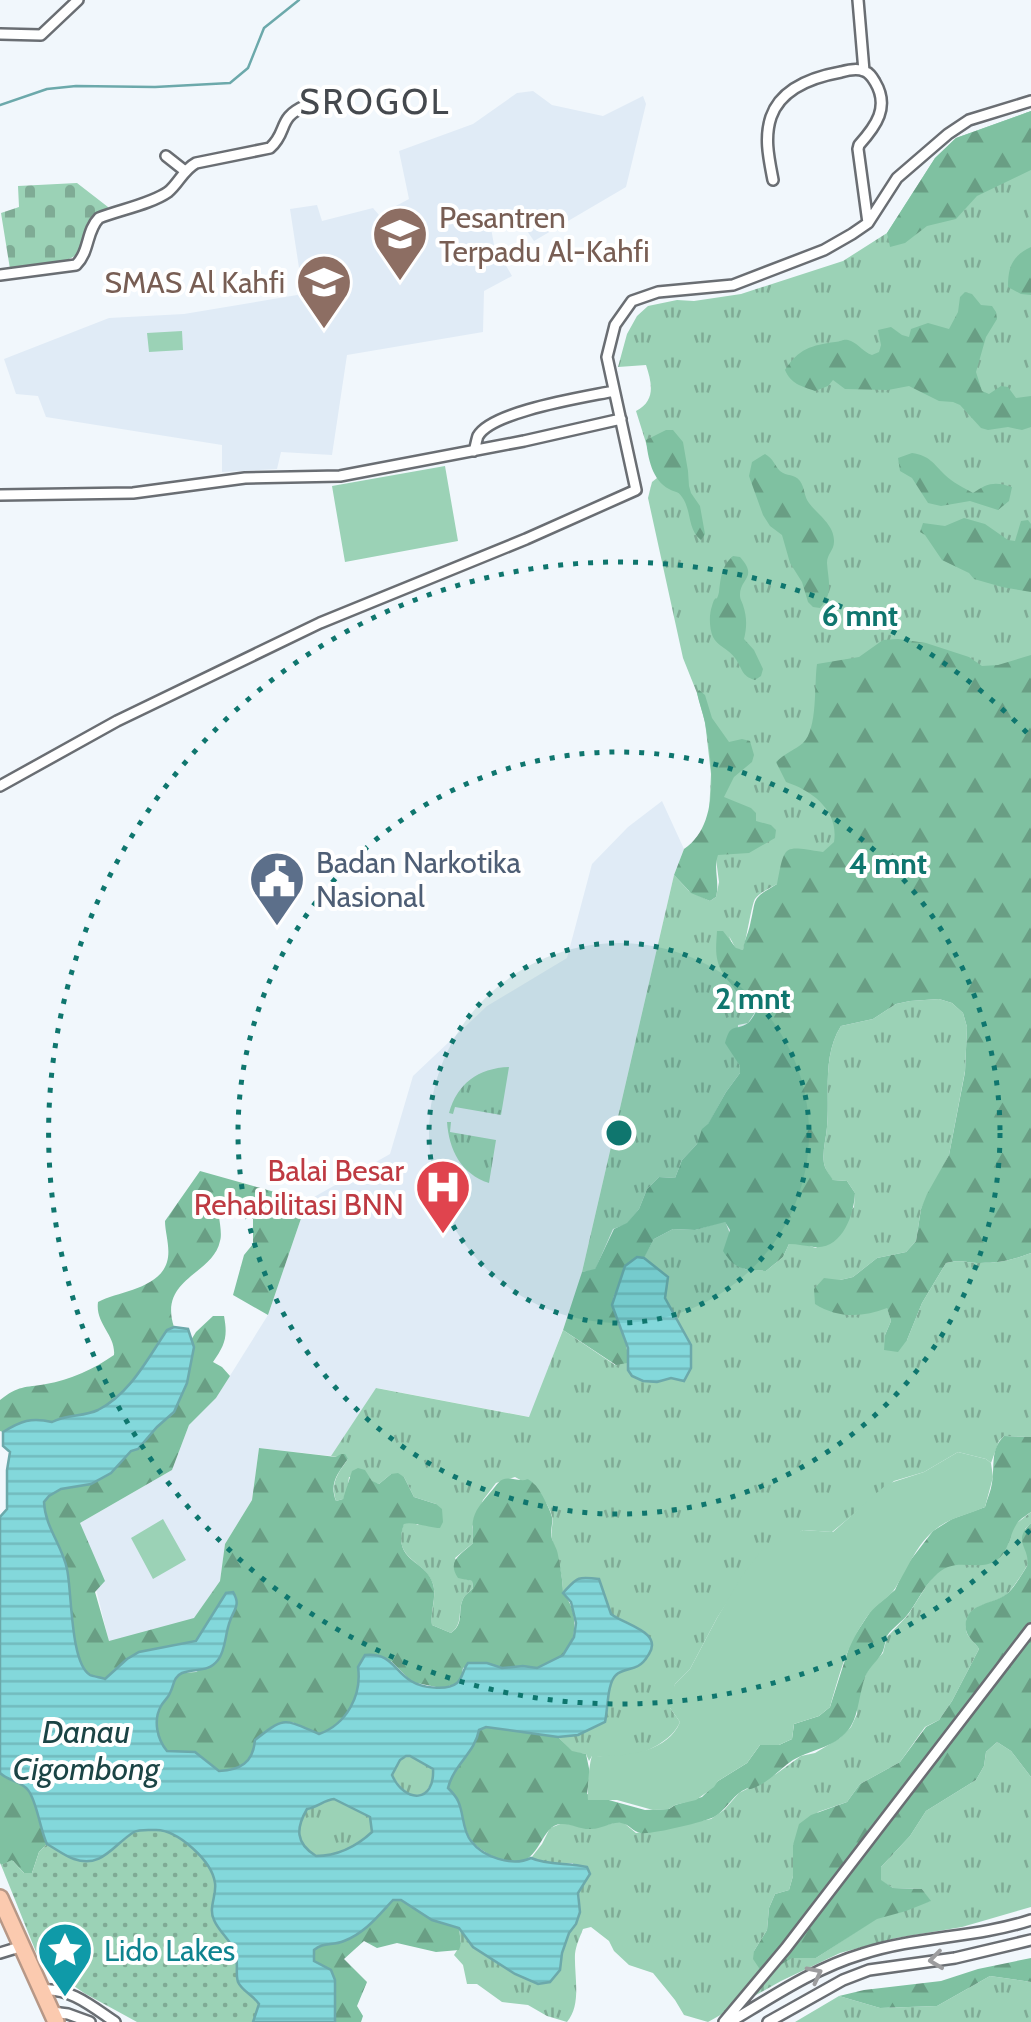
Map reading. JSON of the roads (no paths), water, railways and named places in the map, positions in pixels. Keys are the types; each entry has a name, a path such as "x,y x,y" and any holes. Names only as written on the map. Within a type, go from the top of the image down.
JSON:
{"highway":[{"path":"0,1898 58,2016"}],"street":[{"path":"0,34 41,34 78,0"},
{"path":"858,0 864,71"},
{"path":"772,180 768,134 772,117 784,97 804,82 864,71 876,84 882,100 878,122 858,149 868,222"},
{"path":"0,786 127,716 320,623 636,490 608,364 608,345 632,301 667,290 728,286 824,250 868,222 897,178 948,134 974,118 1031,100"},
{"path":"0,275 76,264 85,253 94,222 160,196 196,163 270,148 278,141 289,114 307,105"},
{"path":"166,156 185,171"},
{"path":"474,451 478,436 497,420 614,392"},
{"path":"0,494 144,493 245,478 340,476 621,420"},
{"path":"727,2022 1031,1630"},
{"path":"727,2022 806,1978 862,1953 1031,1920"},
{"path":"768,2022 843,1980 869,1970 955,1958 1031,1940"},
{"path":"0,1953 23,1946"},
{"path":"42,1990 75,1996 95,2019"},
{"path":"58,2016 75,1996"},
{"path":"58,2016 115,2022"}],"water":[{"path":"637,1257 668,1277 665,1298 691,1345 691,1368 684,1381 643,1381 628,1370 628,1348 612,1305 625,1266"},
{"name":"Danau Cigombong","path":"188,1329 194,1347 187,1383 174,1412 111,1473 91,1484 61,1489 44,1502 47,1520 67,1569 79,1656 90,1675 105,1679 139,1652 196,1641 226,1593 233,1592 235,1596 236,1607 218,1660 206,1669 179,1675 162,1704 157,1729 167,1751 195,1752 219,1771 244,1764 255,1740 279,1724 291,1723 319,1734 337,1723 351,1707 358,1688 358,1667 365,1655 381,1656 411,1681 434,1688 457,1683 468,1663 537,1668 563,1655 574,1637 576,1623 571,1602 563,1593 581,1578 599,1579 611,1614 651,1640 643,1662 613,1679 605,1722 578,1735 558,1737 486,1727 479,1730 448,1788 458,1801 468,1837 483,1852 507,1861 531,1858 587,1867 590,1874 578,1893 580,1912 562,1953 560,1970 550,1982 538,1984 515,1974 473,1947 459,1928 432,1920 401,1900 393,1900 358,1933 314,1950 314,1961 331,1970 335,1980 335,2022 253,2022 259,2004 238,1982 235,1952 212,1915 213,1874 193,1848 165,1831 141,1830 100,1858 71,1858 47,1844 28,1790 0,1773 0,1517 7,1509 10,1452 3,1446 3,1432 26,1421 52,1422 92,1412 109,1403 137,1375 167,1330","holes":["406,1756 433,1769 429,1788 418,1796 404,1791 392,1775","334,1799 370,1817 372,1832 346,1849 316,1856 301,1840 301,1823 307,1809"]}],"waterway":[{"path":"0,105 47,89 76,86 230,83 248,68 264,28 299,0"}],"place":[{"name":"Pesantren Terpadu Al-Kahfi","path":"400,283"},
{"name":"SMAS Al Kahfi","path":"324,331"},
{"name":"Badan Narkotika Nasional","path":"277,928"},
{"name":"Balai Besar Rehabilitasi BNN","path":"443,1236"},
{"name":"Lido Lakes","path":"65,1999"}],"district":[{"name":"SROGOL","path":"375,101"}]}
